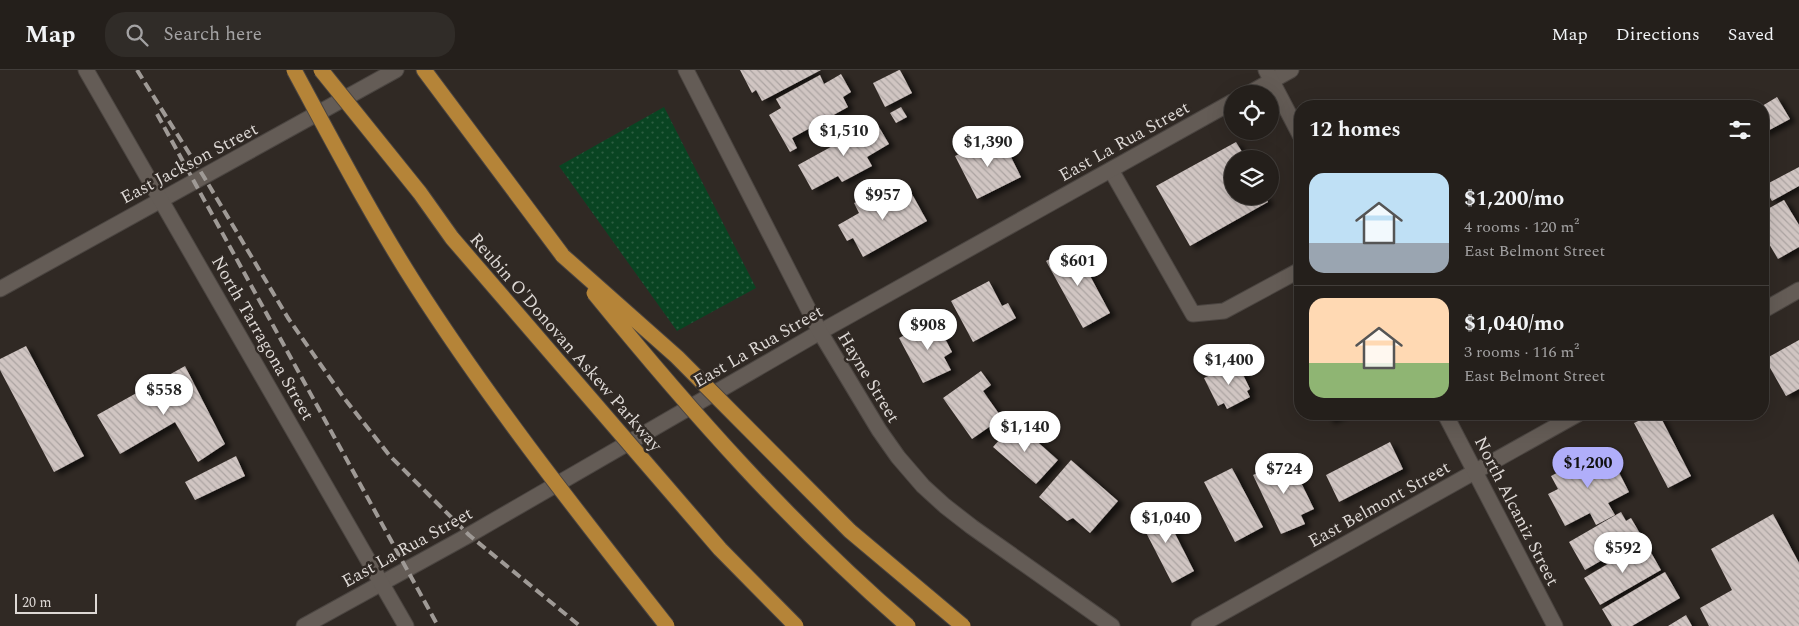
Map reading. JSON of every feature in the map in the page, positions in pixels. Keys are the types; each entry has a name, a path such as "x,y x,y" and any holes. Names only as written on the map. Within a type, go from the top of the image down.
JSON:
{"highway":[{"path":"294,70 373,216 416,285 478,376 667,626"},
{"name":"Reubin O'Donovan Askew Parkway","path":"322,70 420,193 452,238 720,549 796,626"},
{"path":"424,70 563,256 653,366 764,489 823,548 908,626"},
{"path":"563,256 677,357 850,531 963,626"}],"street":[{"name":"North Tarragona Street","path":"86,70 406,626"},
{"name":"East Jackson Street","path":"0,289 396,70"},
{"name":"Hayne Street","path":"686,70 820,332 879,430 898,457 923,486 972,527 1112,626"},
{"path":"1258,85 1269,75 1291,70"},
{"path":"1269,75 1294,123"},
{"name":"East La Rua Street","path":"304,626 469,535 820,332 1224,106"},
{"path":"1111,170 1193,314 1224,311 1294,273"},
{"path":"1769,306 1799,290"},
{"name":"North Alcaniz Street","path":"1449,420 1555,626"},
{"name":"East Belmont Street","path":"1199,626 1567,420"}],"green space":[{"path":"664,107 756,288 677,331 559,166"}],"building":[{"path":"740,70 821,70 762,101 756,90 752,93"},
{"path":"899,70 912,93 885,107 873,83"},
{"path":"841,74 851,92 843,97 848,107 792,138 797,148 790,152 769,115 781,108 776,99 820,75 824,84"},
{"path":"1777,97 1790,119 1769,130 1769,102"},
{"path":"901,107 907,117 896,123 890,113"},
{"path":"876,122 889,144 867,157 872,166 842,182 838,176 812,190 798,165"},
{"path":"1000,135 1021,177 977,199 955,156 975,146 984,162 990,159 983,144"},
{"path":"1236,142 1241,150 1224,150 1224,205 1263,205 1190,246 1156,186"},
{"path":"1799,167 1799,186 1772,201 1769,196 1769,183"},
{"path":"907,185 927,221 863,257 853,238 847,241 838,225 859,213 854,203 868,196 873,204"},
{"path":"1784,200 1799,225 1799,247 1778,259 1769,244 1769,208"},
{"path":"1074,246 1110,313 1083,328 1046,261"},
{"path":"989,281 1002,306 1008,303 1016,318 973,342 951,301"},
{"path":"935,319 952,352 944,357 951,370 923,383 899,338"},
{"path":"1799,340 1799,389 1786,396 1769,366 1769,357"},
{"path":"26,346 84,456 54,472 0,370 0,359"},
{"path":"1237,362 1250,389 1247,391 1250,397 1227,409 1224,403 1218,406 1204,378"},
{"path":"185,366 225,444 198,462 175,422 120,454 97,415"},
{"path":"981,371 991,385 983,391 1002,418 972,439 943,398"},
{"path":"1640,420 1662,420 1691,476 1668,488 1634,423"},
{"path":"1015,422 1058,460 1036,484 993,447"},
{"path":"1390,442 1403,469 1339,502 1326,475"},
{"path":"1606,447 1629,492 1608,503 1615,515 1596,525 1590,513 1565,526 1548,494 1558,489 1551,476"},
{"path":"236,456 245,476 195,500 185,482"},
{"path":"1289,458 1314,509 1301,515 1305,524 1281,534 1253,475"},
{"path":"1071,460 1118,501 1090,533 1073,518 1067,521 1039,497"},
{"path":"1232,468 1263,527 1235,542 1204,482"},
{"path":"1161,506 1194,571 1172,583 1138,517"},
{"path":"1621,512 1626,521 1631,518 1642,537 1585,570 1569,542"},
{"path":"1773,514 1799,563 1799,626 1709,626 1700,608 1732,590 1711,549"},
{"path":"1645,542 1661,570 1600,605 1584,578"},
{"path":"1665,572 1680,598 1632,626 1612,626 1602,609"},
{"path":"1686,615 1692,626 1668,626"}],"railway":[{"path":"137,70 204,177 288,318 344,398 390,456 469,535 580,626"},
{"path":"157,114 438,626"}]}
